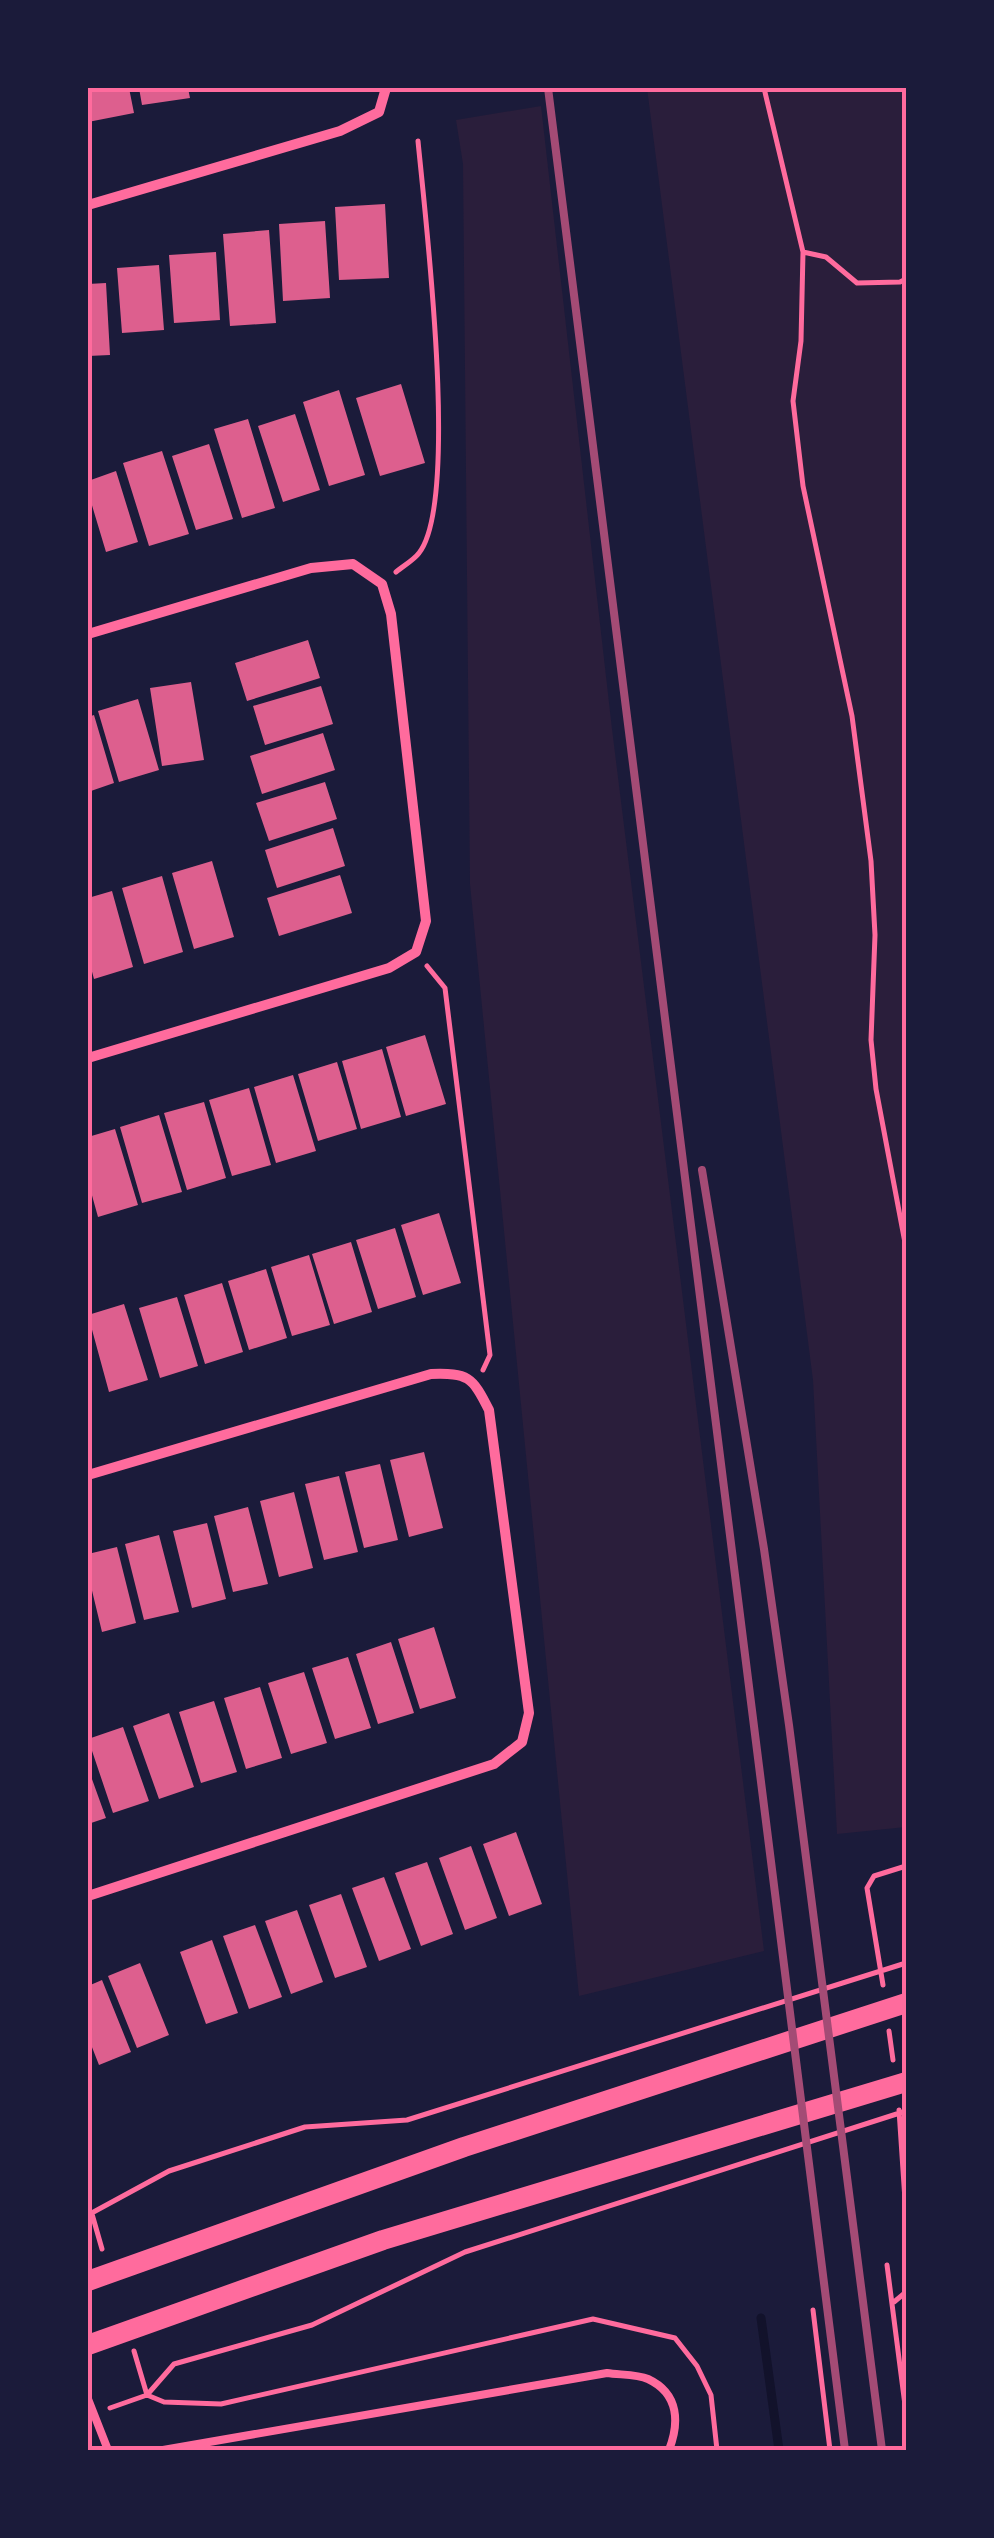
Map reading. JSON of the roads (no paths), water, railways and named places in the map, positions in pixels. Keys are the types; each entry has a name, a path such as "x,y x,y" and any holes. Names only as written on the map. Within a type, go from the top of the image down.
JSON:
{"main road":[{"path":"88,2281 482,2141 906,2003"},
{"path":"88,2345 384,2240 900,2077"}],"street":[{"path":"88,205 340,131 379,112 386,88"},
{"path":"88,634 311,568 353,564 382,584 391,614 426,921 416,952 389,968 88,1058"},
{"path":"88,1475 430,1374 461,1373 476,1384 488,1410 529,1713 522,1742 494,1764 88,1896"}],"lane":[{"path":"165,2450 607,2373 648,2379 670,2397 678,2423 669,2450"},
{"path":"88,2398 108,2450"}],"waterway":[{"path":"761,2318 779,2450"}],"railway":[{"path":"548,88 845,2450"},
{"path":"702,1170 789,1725 882,2450"}]}
